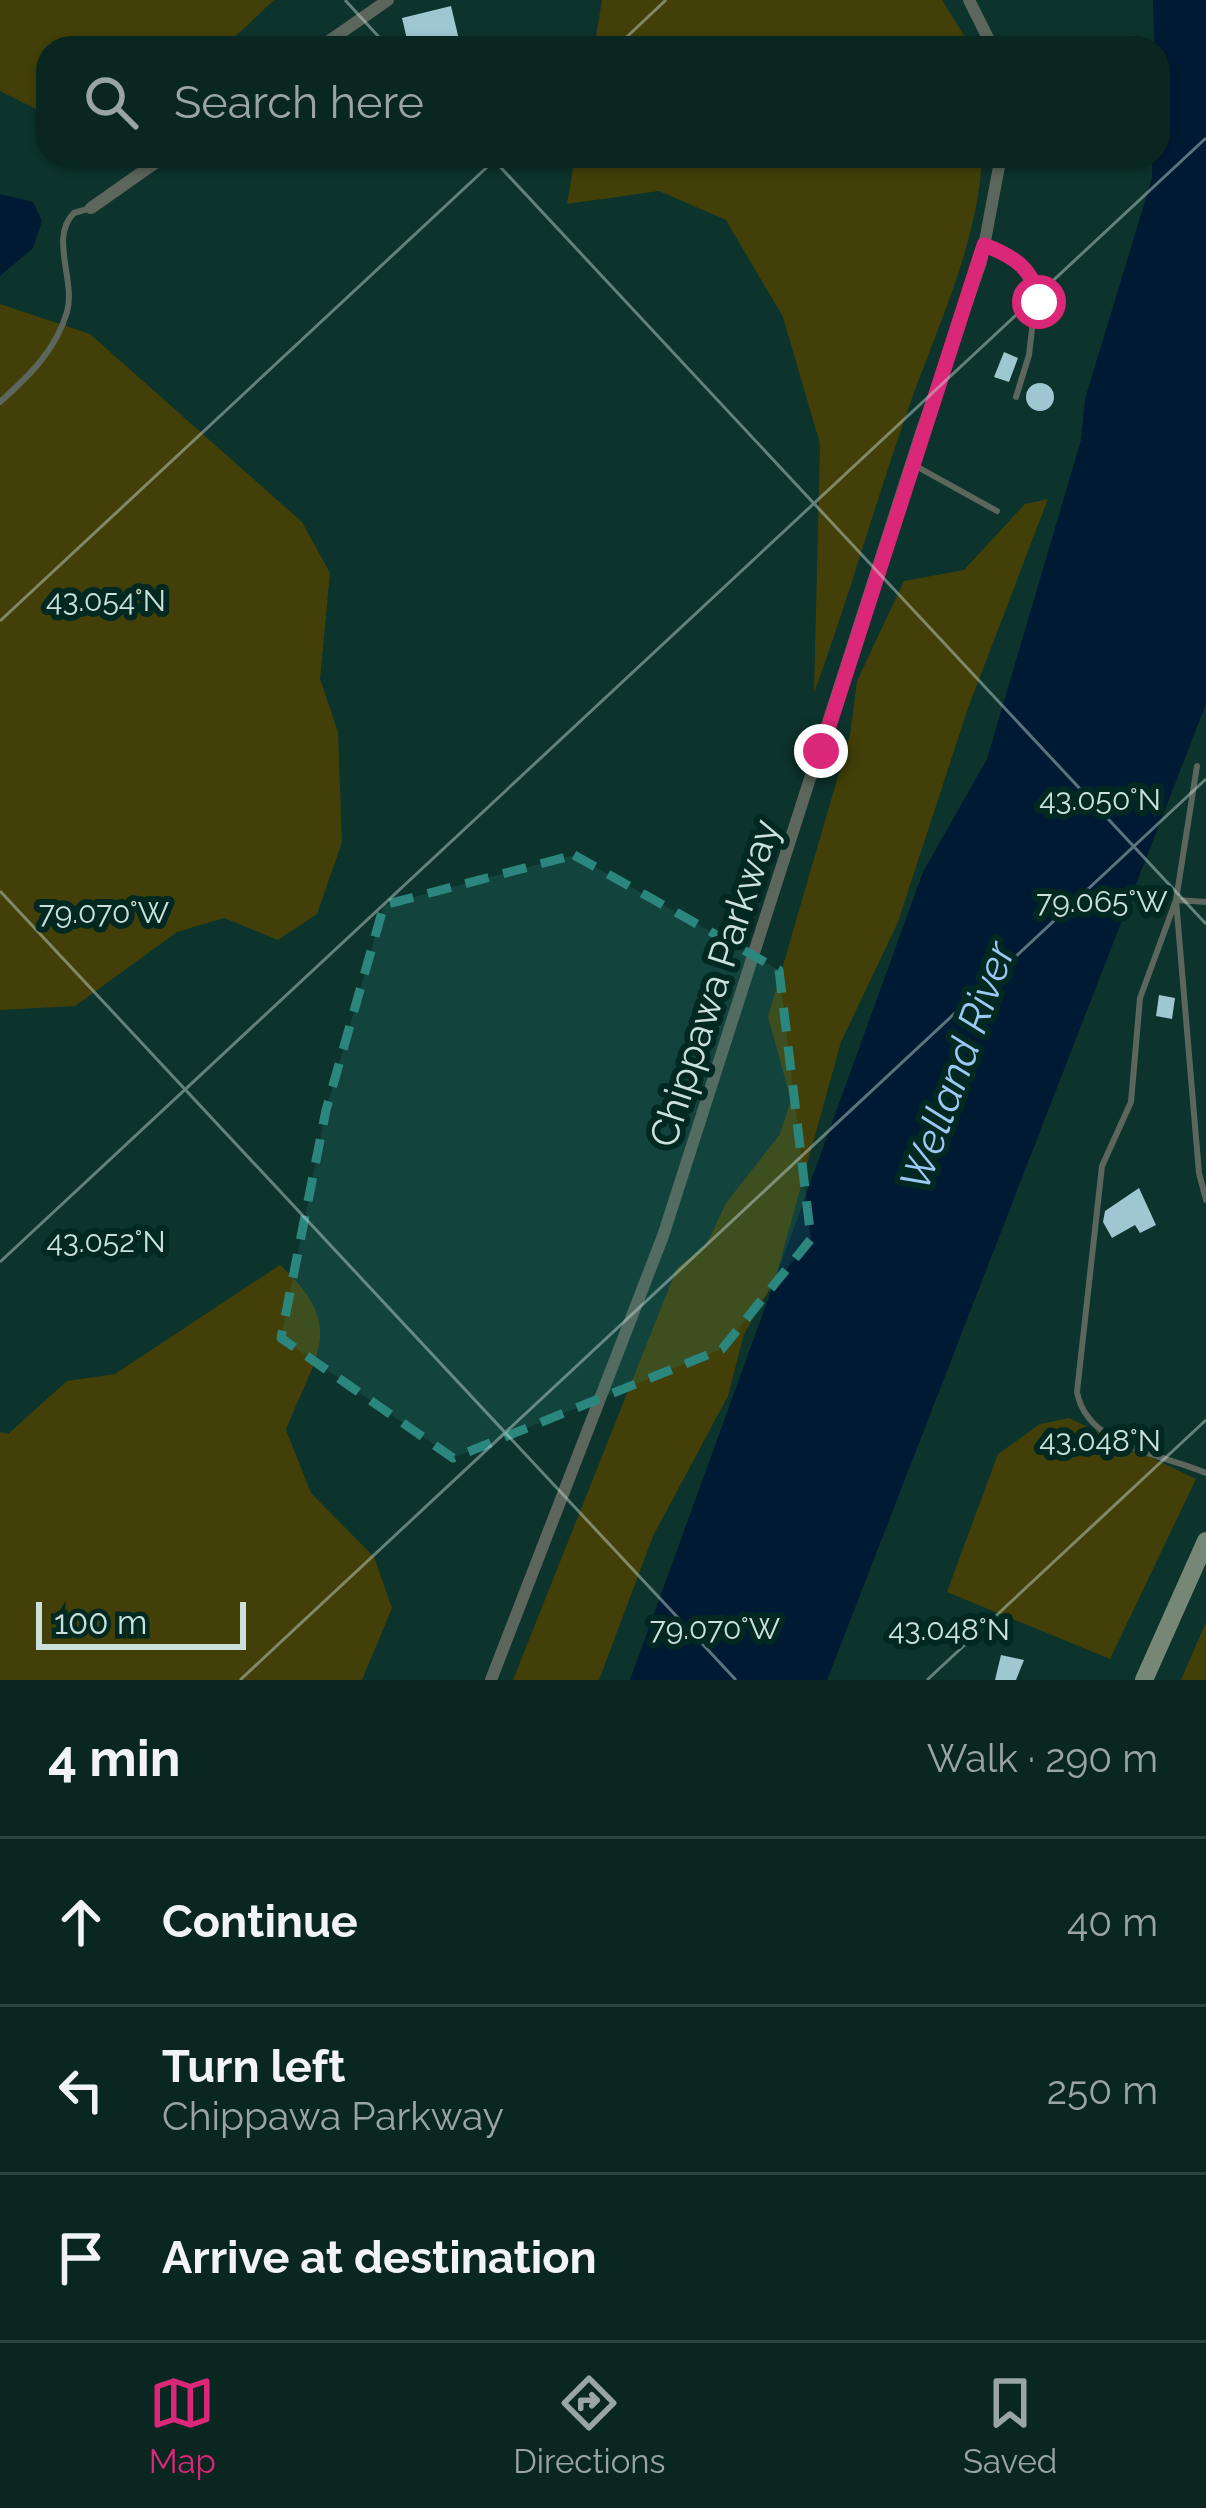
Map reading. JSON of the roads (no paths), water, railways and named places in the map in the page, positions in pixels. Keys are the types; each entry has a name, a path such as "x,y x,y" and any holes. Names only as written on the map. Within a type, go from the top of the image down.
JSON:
{"main road":[{"path":"1144,1680 1206,1540"}],"street":[{"path":"336,36 388,0"},
{"path":"969,0 987,36"},
{"path":"92,208 148,168"},
{"name":"Chippawa Parkway","path":"491,1680 663,1236 984,245 998,168"}],"lane":[{"path":"0,402 51,350 69,309 62,233 74,213 92,208"},
{"path":"984,245 1020,262 1036,287 1029,355 1016,397"},
{"path":"911,463 997,511"},
{"path":"1197,766 1176,900 1140,998 1131,1102 1102,1166 1077,1392 1084,1414 1108,1435 1206,1473"},
{"path":"1176,900 1206,902"},
{"path":"1176,900 1198,1173 1206,1200"}],"water":[{"name":"Welland River","path":"1153,0 1206,0 1206,704 827,1680 630,1680 923,872 987,759 1081,440 1085,399 1152,168 1170,168 1170,36 1154,36"},
{"path":"0,194 33,202 42,221 33,248 0,276"}]}
